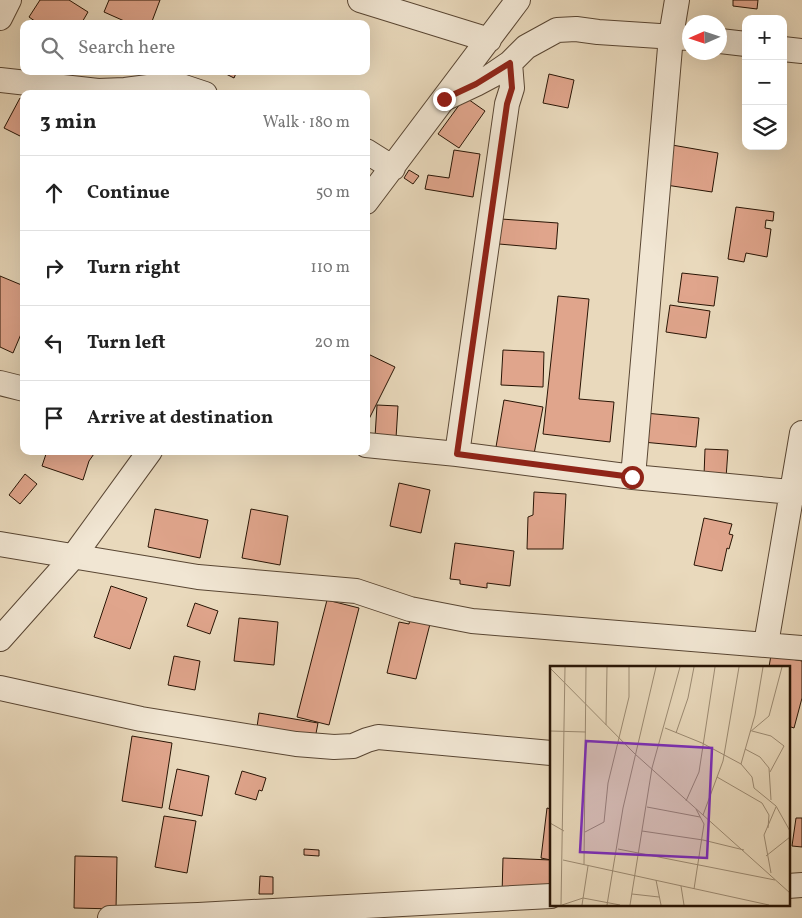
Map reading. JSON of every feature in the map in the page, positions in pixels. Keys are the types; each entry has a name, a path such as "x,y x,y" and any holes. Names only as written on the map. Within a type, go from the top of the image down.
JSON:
{"street":[{"path":"0,18 9,0"},
{"path":"360,0 489,40"},
{"path":"370,197 518,0"},
{"path":"632,477 680,37 677,0"},
{"path":"444,99 476,84 510,63 526,47 557,30 576,29 680,37"},
{"path":"727,42 742,44"},
{"path":"787,49 802,51"},
{"path":"457,454 507,104 512,88 510,63"},
{"path":"0,80 89,90"},
{"path":"125,90 156,86 181,86 193,90"},
{"path":"370,153 392,168"},
{"path":"0,383 20,389"},
{"path":"766,644 798,493 802,433"},
{"path":"370,445 457,454 632,477 798,493"},
{"path":"0,639 73,557 147,455"},
{"path":"0,544 198,578 356,591 410,609 472,622 647,634 802,648"},
{"path":"0,688 141,719 296,744 334,748 353,746 378,737 550,753"},
{"path":"110,918 550,896"}],"building":[{"path":"40,0 69,0 88,12 83,20 33,20 29,17"},
{"path":"109,0 160,0 152,20 122,20 104,12"},
{"path":"733,0 758,0 757,9 733,6"},
{"path":"549,74 574,80 568,108 543,103"},
{"path":"465,97 485,111 459,148 438,134"},
{"path":"20,98 20,136 4,128"},
{"path":"672,145 718,153 712,192 666,185"},
{"path":"454,150 480,154 473,197 425,189 428,175 449,178"},
{"path":"409,170 419,176 413,184 404,178"},
{"path":"736,207 774,212 773,221 766,220 765,228 771,229 767,257 746,253 744,262 728,259"},
{"path":"501,219 558,223 556,249 499,244"},
{"path":"682,273 718,277 714,306 678,302"},
{"path":"0,276 20,284 20,336 13,353 0,347"},
{"path":"558,296 589,299 579,399 614,402 610,442 543,434"},
{"path":"670,305 710,311 706,338 666,332"},
{"path":"503,350 544,352 543,387 501,385"},
{"path":"370,355 395,367 370,417"},
{"path":"504,400 543,407 534,454 496,447"},
{"path":"377,405 398,406 396,438 375,437"},
{"path":"634,412 699,418 696,447 632,441"},
{"path":"705,449 728,450 726,478 704,476"},
{"path":"46,455 93,455 89,461 83,480 42,466"},
{"path":"25,474 37,484 20,504 9,495"},
{"path":"399,483 430,490 421,533 390,526"},
{"path":"534,492 566,494 563,549 527,549 528,517 533,515"},
{"path":"155,509 208,520 200,558 148,547"},
{"path":"251,509 288,516 280,565 242,558"},
{"path":"704,518 732,524 729,534 733,535 729,549 727,548 722,571 694,565"},
{"path":"455,543 514,551 510,586 487,583 487,588 460,584 460,580 450,579"},
{"path":"111,586 147,598 130,649 94,637"},
{"path":"327,600 359,608 329,725 297,717"},
{"path":"195,603 218,611 210,634 187,626"},
{"path":"239,618 278,622 274,665 234,661"},
{"path":"410,619 430,624 416,679 387,673 399,622 409,624"},
{"path":"771,655 802,661 802,698 794,728 790,727 790,666 769,666"},
{"path":"174,656 200,661 195,690 168,685"},
{"path":"259,713 318,723 314,744 256,734"},
{"path":"132,736 172,743 162,808 122,801"},
{"path":"177,769 209,776 202,816 169,809"},
{"path":"242,771 266,778 262,791 259,790 256,800 235,794"},
{"path":"547,808 550,809 550,860 541,858"},
{"path":"164,816 196,821 187,873 155,867"},
{"path":"796,818 802,818 802,847 792,846"},
{"path":"304,849 319,850 319,856 304,855"},
{"path":"75,856 117,857 116,909 74,908"},
{"path":"503,858 550,860 550,890 502,895"},
{"path":"260,876 273,877 273,894 259,894"}],"route":[{"path":"444,99 491,76 510,63 512,88 507,104 457,454 632,477"}]}
